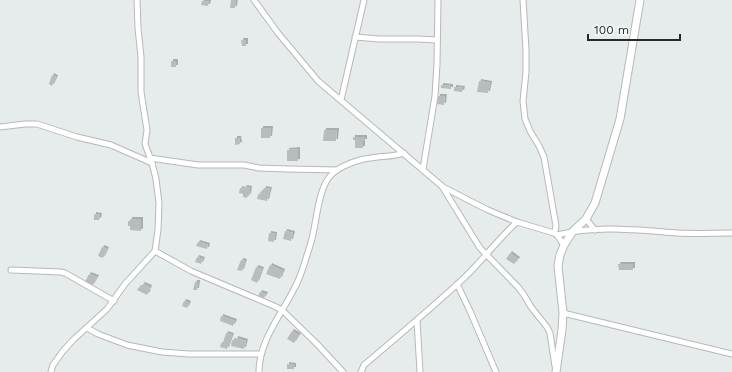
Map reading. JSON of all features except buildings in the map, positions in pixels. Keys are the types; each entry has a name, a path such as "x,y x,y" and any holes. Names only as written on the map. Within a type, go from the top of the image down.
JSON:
{"street":[{"path":"51,372 53,364 63,351 107,309 125,284 155,251 158,230 159,203 156,179 145,144 147,130 141,92 141,57 137,0"},
{"path":"254,0 278,33 322,85 423,169 442,187 480,248 518,287 550,333 556,371"},
{"path":"341,100 364,0"},
{"path":"423,169 435,96 438,0"},
{"path":"523,0 526,50 526,72 523,102 525,118 544,157 556,226 555,234 564,245"},
{"path":"556,371 563,313 558,266 560,255 564,245 573,231 586,219 595,203 620,119 640,0"},
{"path":"355,37 437,40"},
{"path":"0,127 37,124 77,137 111,145 151,161 198,165 244,165 259,168 337,170"},
{"path":"258,372 261,354 270,333 298,282 313,235 324,185 328,179 337,170 358,161 404,153"},
{"path":"324,170 328,179"},
{"path":"442,187 488,210 517,222 555,234 573,231 616,228 678,233 732,233"},
{"path":"586,219 595,230"},
{"path":"361,372 364,365 457,284 517,222"},
{"path":"155,251 191,271 282,310 343,372"},
{"path":"11,270 61,272 114,301"},
{"path":"457,284 496,372"},
{"path":"563,313 732,354"},
{"path":"417,320 420,372"},
{"path":"87,328 98,334 127,345 162,352 189,354 261,354"}]}
